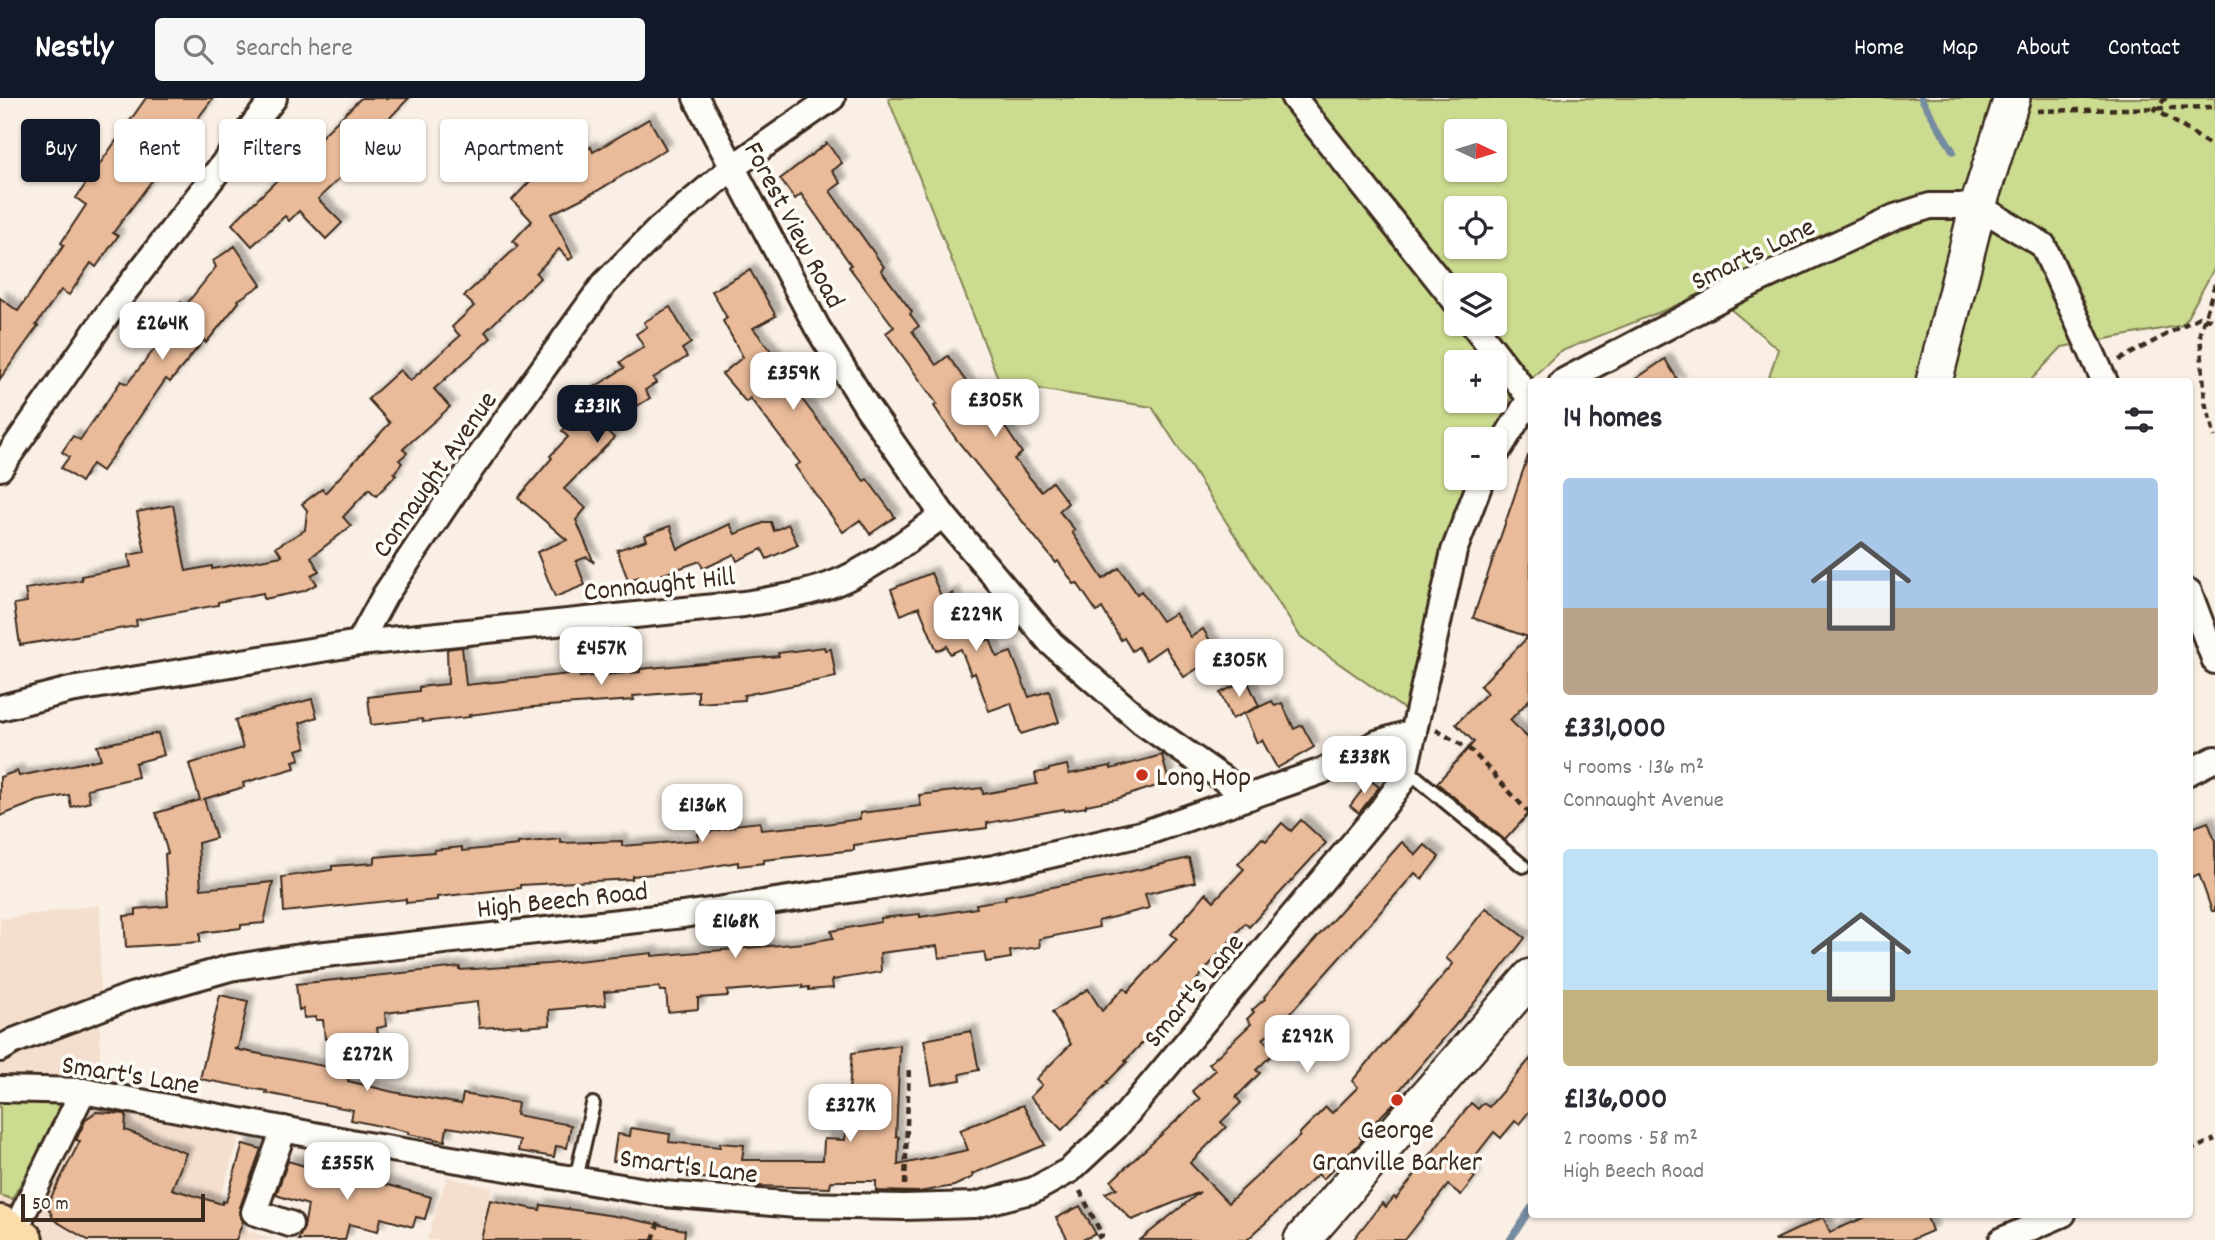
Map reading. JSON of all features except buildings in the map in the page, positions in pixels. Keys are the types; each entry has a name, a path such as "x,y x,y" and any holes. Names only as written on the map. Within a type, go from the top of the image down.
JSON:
{"street":[{"path":"0,468 112,308 274,98"},
{"name":"Forest View Road","path":"696,98 817,327 867,407 943,515 1051,643 1142,722 1249,797"},
{"name":"Connaught Avenue","path":"359,643 385,595 455,491 604,284 659,229 733,167 832,98"},
{"path":"1294,98 1444,287"},
{"path":"1935,378 1978,206 1997,139 2010,105"},
{"name":"Smarts Lane","path":"1570,378 1739,289 1895,217 1930,206 1978,206"},
{"path":"1978,206 2043,246 2103,376"},
{"path":"1482,336 1528,394"},
{"path":"1507,436 1528,403"},
{"path":"1404,774 1454,551 1477,490"},
{"name":"Connaught Hill","path":"359,643 744,604 789,596 835,583 893,551 943,515"},
{"path":"2193,603 2215,662"},
{"path":"0,708 70,690 359,643"},
{"name":"High Beech Road","path":"0,1049 14,1041 131,996 230,968 307,956 683,915 994,869 1145,833 1322,771 1416,725"},
{"path":"2193,770 2215,759"},
{"name":"Smart's Lane","path":"0,1089 83,1091 576,1180 714,1200 796,1205 975,1205 1034,1190 1070,1170 1115,1128 1381,810 1404,774"},
{"path":"1302,1240 1528,980"},
{"path":"12,1233 83,1091"},
{"path":"284,1129 254,1212 290,1224"},
{"path":"2002,1240 2054,1218"}],"lane":[{"path":"1404,774 1523,866"},
{"path":"576,1180 593,1104"}],"path":[{"path":"2155,110 2166,98"},
{"path":"2010,105 2155,110 2215,107"},
{"path":"2155,110 2215,148"},
{"path":"2215,284 2200,333 2205,402 2215,437"},
{"path":"2103,376 2199,317 2215,320"},
{"path":"1416,725 1472,751 1528,812"},
{"path":"904,1207 909,1066"},
{"path":"2193,1149 2215,1139"},
{"path":"1070,1170 1102,1235 1093,1240"}],"shaded area":[{"path":"100,905 100,1102 243,1127 219,1200 248,1208 242,1228 276,1240 0,1240 0,919"},
{"path":"447,1177 492,1188 480,1240 427,1240"}],"green space":[{"path":"888,98 2000,98 1922,378 1769,378 1778,349 1710,292 1559,352 1532,378 1528,378 1528,382 1510,399 1507,406 1507,350 1444,350 1444,413 1504,413 1497,427 1444,427 1444,490 1473,490 1415,713 1404,709 1300,636 1152,407 1000,383"},
{"path":"2023,98 2215,98 2215,267 2183,325 2062,347 2033,378 1951,378"},
{"path":"0,1097 49,1098 64,1107 12,1199 0,1195"}],"waterway":[{"path":"1921,98 1953,151"},
{"path":"1510,1240 1528,1213"}],"place":[{"name":"Long Hop","path":"1142,775"},
{"name":"George Granville Barker","path":"1397,1100"}]}
